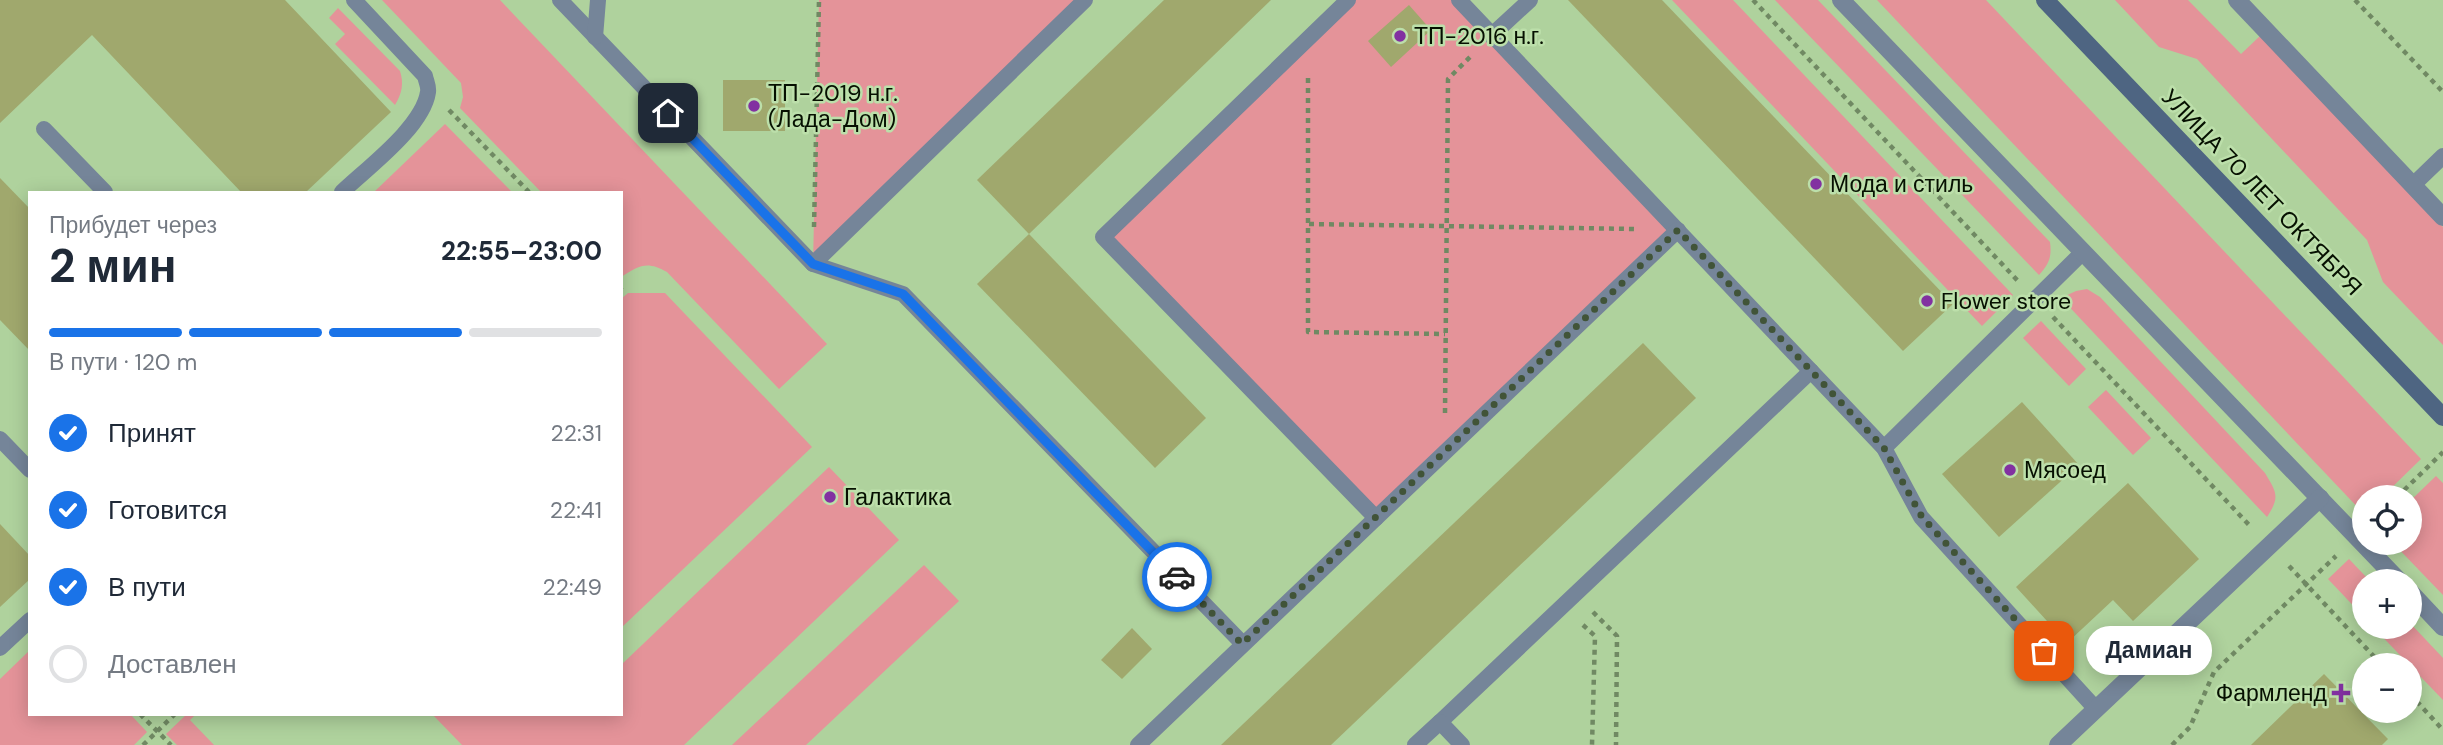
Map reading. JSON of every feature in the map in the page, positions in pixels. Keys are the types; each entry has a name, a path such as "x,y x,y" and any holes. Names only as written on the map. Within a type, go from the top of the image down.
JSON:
{"main road":[{"name":"УЛИЦА 70 ЛЕТ ОКТЯБРЯ","path":"2045,0 2443,417"}],"street":[{"path":"1841,0 2388,569"},
{"path":"2236,0 2443,217"},
{"path":"2058,745 2320,498"},
{"path":"2422,604 2443,626"}],"lane":[{"path":"343,191 411,127 423,108 429,89 425,76 354,0"},
{"path":"560,0 813,264 903,294 1242,644"},
{"path":"595,37 598,0"},
{"path":"813,264 1084,0"},
{"path":"1348,0 1103,237 1376,518"},
{"path":"1459,0 1884,448 1922,517 2096,709"},
{"path":"1491,36 1530,0"},
{"path":"44,129 104,191"},
{"path":"2413,185 2443,156"},
{"path":"1138,745 1678,230"},
{"path":"1884,448 2083,252"},
{"path":"1415,745 1811,371"},
{"path":"0,439 28,468"},
{"path":"0,648 28,622"},
{"path":"1440,722 1462,745"}],"path":[{"path":"813,264 819,0"},
{"path":"1753,0 2371,653"},
{"path":"2356,0 2443,92"},
{"path":"1444,453 1448,79 1491,36"},
{"path":"1308,38 1308,332 1445,334"},
{"path":"429,89 528,191"},
{"path":"1309,223 1678,230"},
{"path":"2409,485 2443,452"},
{"path":"2172,745 2190,727 2214,672 2306,585"},
{"path":"1569,599 1595,636 1592,745"},
{"path":"1569,599 1617,636 1616,745"},
{"path":"2422,707 2443,730"},
{"path":"142,716 171,745"},
{"path":"143,745 173,716"}],"shaded area":[{"path":"382,0 500,0 827,344 779,389 667,272 654,266 644,266 623,276 623,191 540,191 460,108 463,97 461,83"},
{"path":"819,0 1085,0 813,264"},
{"path":"1353,0 1452,0 1672,229 1375,515 1107,236"},
{"path":"1672,0 1733,0 2013,295 1982,326"},
{"path":"1775,0 1818,0 2050,242 2049,260 2039,275"},
{"path":"1877,0 1986,0 2421,459 2394,485 2352,485 2352,501"},
{"path":"2115,0 2188,0 2241,54 2260,36 2443,227 2443,345 2383,282 2367,240 2197,59 2159,47"},
{"path":"338,8 400,71 402,88 395,105 335,44 345,34 329,18"},
{"path":"445,124 511,191 375,191"},
{"path":"2087,289 2100,297 2265,473 2275,495 2274,505 2267,517 2061,298"},
{"path":"628,293 665,293 812,447 623,626 623,297"},
{"path":"2041,321 2086,369 2069,386 2023,338"},
{"path":"2106,390 2151,438 2133,455 2088,407"},
{"path":"829,467 899,540 684,745 462,745 434,716 623,716 623,663"},
{"path":"2436,476 2443,483 2443,595 2422,573 2422,569 2418,569 2405,555 2422,555 2422,489"},
{"path":"2349,559 2359,569 2352,569 2352,604 2328,579"},
{"path":"924,565 959,601 806,745 732,745"},
{"path":"2422,636 2443,658 2443,700 2422,678 2422,653 2398,653 2385,639 2422,639"},
{"path":"28,652 28,716 132,716 147,732 134,745 0,745 0,679"},
{"path":"185,716 194,716 190,720 214,745 177,745 166,734"}],"building":[{"path":"0,0 285,0 391,112 307,191 240,191 92,35 0,123"},
{"path":"1164,0 1271,0 1029,234 977,180"},
{"path":"1568,0 1662,0 1953,304 1903,351"},
{"name":"ТП-2016 н.г.","path":"1409,5 1431,30 1391,67 1368,41"},
{"name":"ТП-2019 н.г. (Лада-Дом)","path":"723,80 785,80 785,131 723,131"},
{"path":"0,178 28,207 28,349 0,320"},
{"path":"1029,234 1206,418 1155,468 977,284"},
{"path":"1643,343 1696,398 1331,745 1221,745"},
{"name":"Мясоед","path":"2022,402 2079,465 1999,537 1942,474"},
{"path":"2128,483 2199,559 2133,621 2113,600 2067,643 2016,587"},
{"path":"0,524 28,554 28,581 0,607"},
{"path":"1132,628 1152,649 1122,679 1101,660"},
{"path":"2324,674 2352,702 2352,723 2372,723 2388,739 2382,745 2251,745"}],"way so far":[{"path":"1177,577 1242,644 1678,230 1884,448 1922,517 2044,651"}],"place":[{"name":"ТП-2016 н.г.","path":"1400,36"},
{"name":"ТП-2019 н.г. (Лада-Дом)","path":"754,106"},
{"name":"Мода и стиль","path":"1816,184"},
{"name":"Flower store","path":"1927,301"},
{"name":"Мясоед","path":"2010,470"},
{"name":"Галактика","path":"830,497"},
{"name":"Дамиан","path":"2044,651"},
{"name":"Фармленд","path":"2341,693"}],"route":[{"path":"668,113 813,264 903,294 1177,577"}]}
